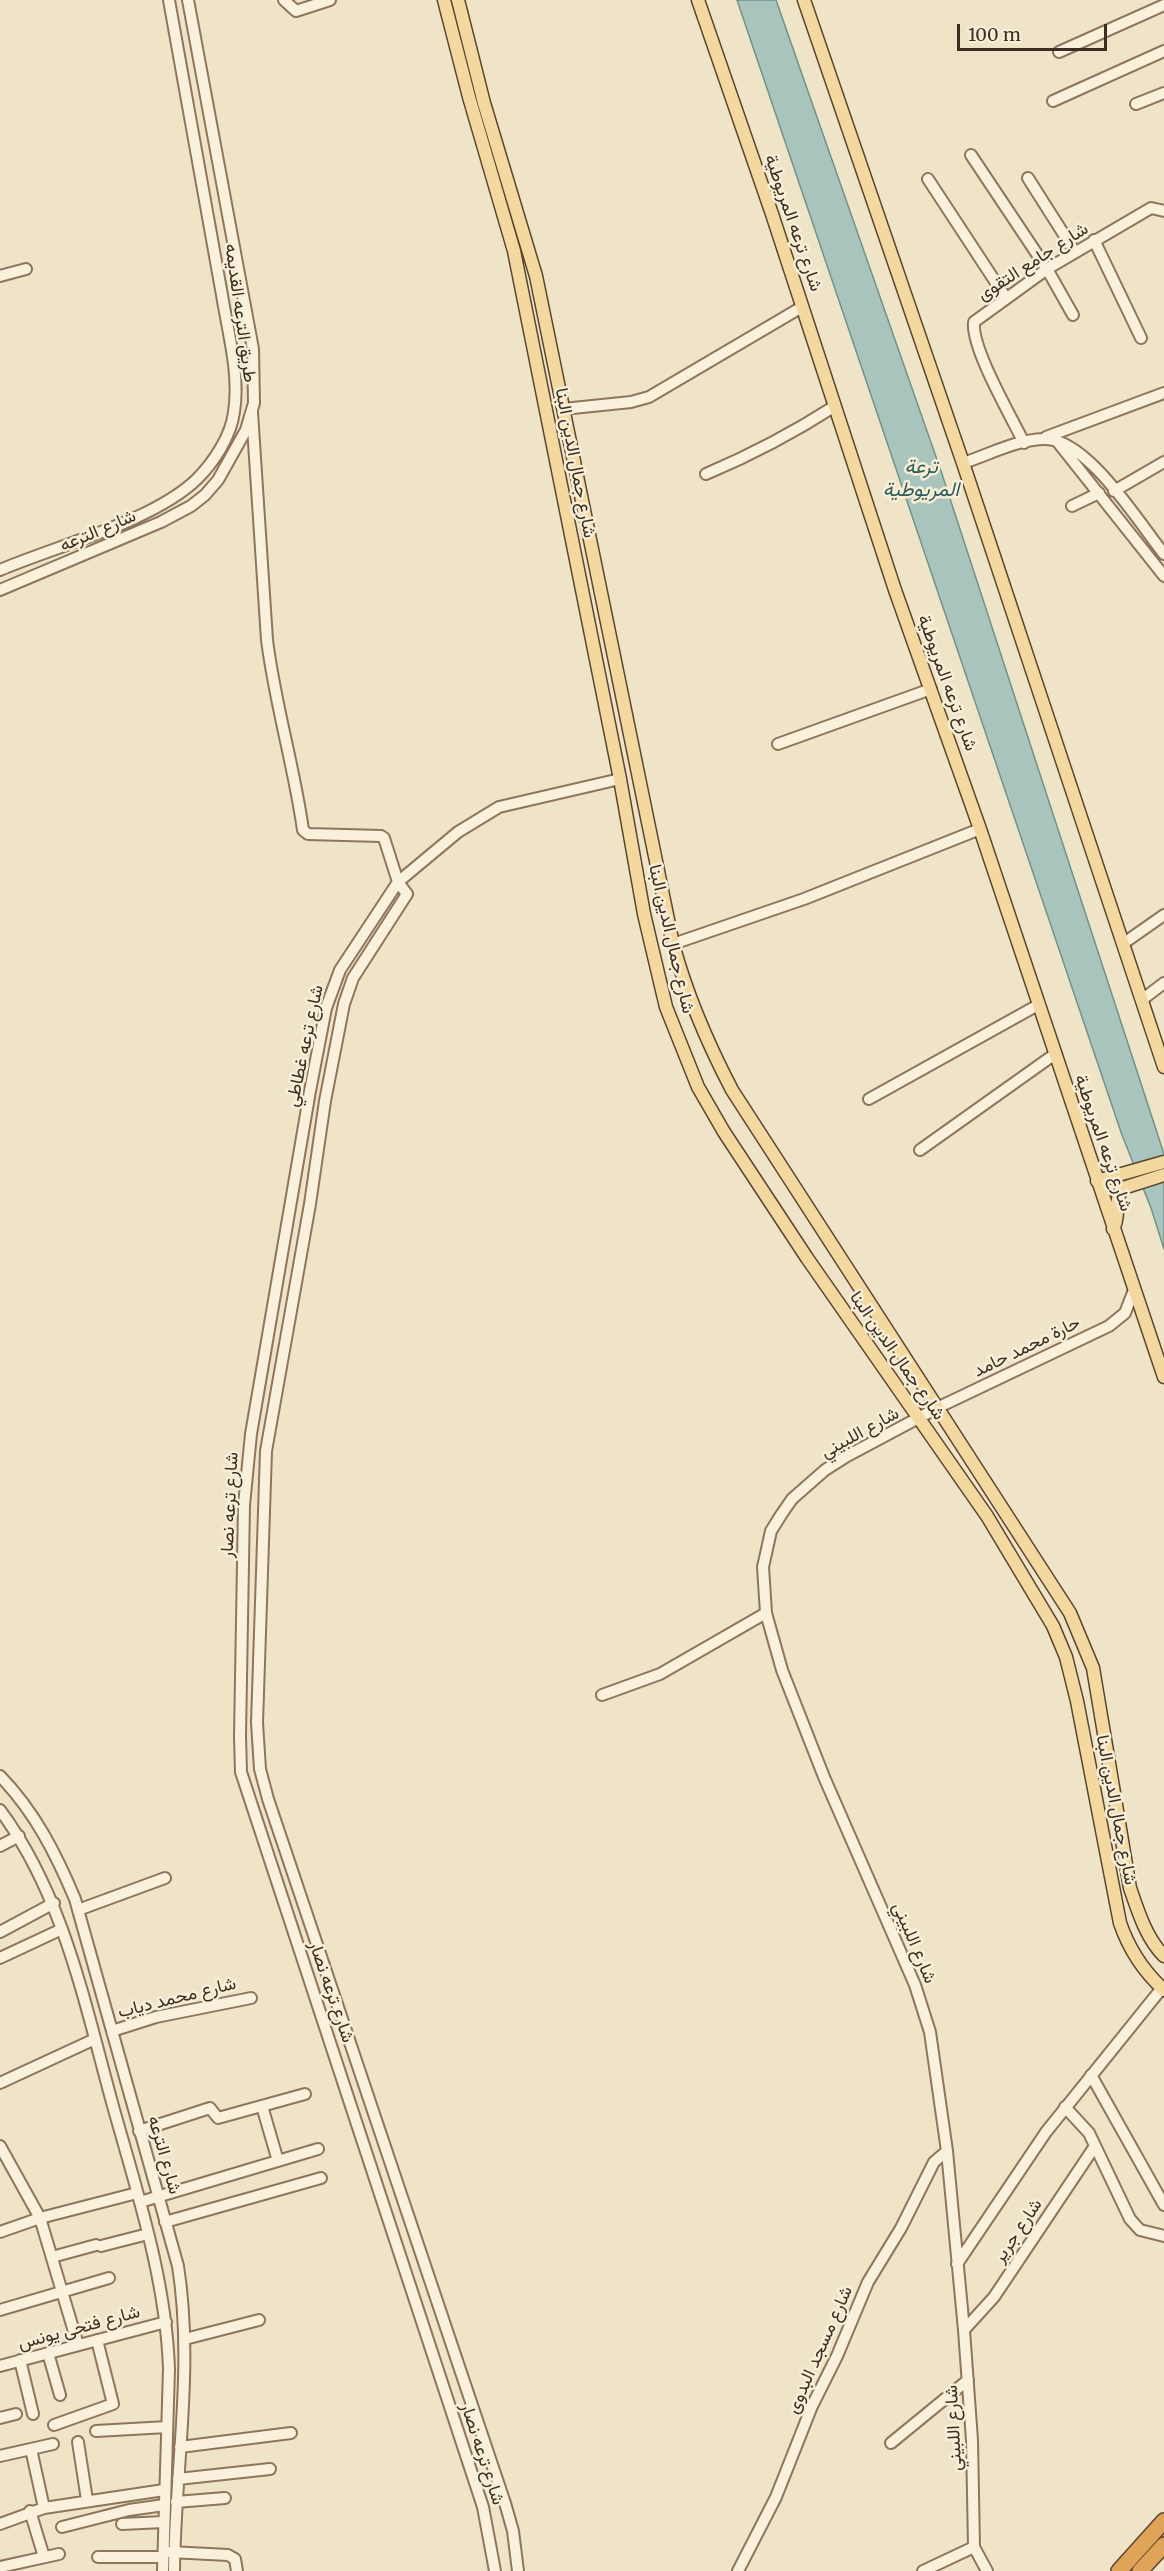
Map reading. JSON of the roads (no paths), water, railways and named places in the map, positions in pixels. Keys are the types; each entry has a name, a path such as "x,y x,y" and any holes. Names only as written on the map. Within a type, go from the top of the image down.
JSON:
{"highway":[{"path":"1119,2571 1164,2521"},
{"path":"1140,2571 1164,2545"}],"main road":[{"name":"شارع جمال الدين البنا","path":"444,0 469,98 514,252 620,779 644,914 666,1007 698,1087 749,1173 987,1516 1041,1605 1061,1644 1077,1701 1120,1923 1130,1948 1163,1989"},
{"name":"شارع جمال الدين البنا","path":"458,0 484,103 536,276 673,944 704,1038 732,1090 1070,1613 1093,1668 1130,1888 1138,1912 1157,1949 1164,1956"},
{"name":"شارع ترعه المريوطية","path":"698,0 1164,1377"},
{"path":"804,0 963,463 1164,1067"},
{"path":"1097,1181 1164,1161"},
{"path":"1113,1229 1118,1217 1119,1192 1137,1183 1164,1175"}],"street":[{"name":"طريق الترعه القديمه","path":"0,570 119,524 167,500 198,478 227,436 235,407 234,371 169,0"},
{"name":"طريق الترعه القديمه","path":"188,0 253,349 255,376 252,412 232,457 205,495"},
{"path":"284,0 296,11 330,0"},
{"path":"1059,52 1164,5"},
{"path":"1053,101 1164,51"},
{"path":"1136,104 1164,93"},
{"path":"971,155 1047,269 1073,315"},
{"path":"1028,178 1075,252"},
{"path":"928,179 1006,298"},
{"name":"شارع جامع التقوى","path":"1024,443 974,334 974,321 1047,269 1094,240 1151,208 1157,207 1164,211"},
{"path":"1094,240 1141,338"},
{"path":"0,276 26,269"},
{"path":"563,409 631,402 649,397 802,307"},
{"path":"963,463 1042,439 1164,393"},
{"path":"706,474 777,441 835,406"},
{"path":"252,412 267,640 271,670 297,785 303,830 308,834 381,836 384,838 398,882"},
{"path":"1042,439 1056,440 1084,456 1164,554"},
{"path":"1056,440 1164,576"},
{"path":"1114,491 1164,462"},
{"path":"1072,506 1099,494"},
{"name":"شارع الترعه","path":"0,590 180,513 205,495"},
{"path":"119,524 124,537"},
{"path":"1135,540 1147,532"},
{"path":"778,744 931,689"},
{"name":"شارع ترعه غطاطي","path":"255,1409 326,1008 340,969 398,882 458,832 492,810 620,779"},
{"path":"673,944 804,898 980,829"},
{"name":"شارع ترعه غطاطي","path":"273,1412 310,1204 325,1101 344,1004 364,959 407,896 398,882"},
{"path":"1124,943 1164,915"},
{"path":"1143,999 1164,983"},
{"path":"870,1099 1038,1005"},
{"path":"920,1150 1055,1054"},
{"name":"حارة محمد حامد","path":"919,1420 939,1407 1109,1326 1125,1313 1134,1290"},
{"name":"شارع ترعه نصار","path":"255,1409 245,1484 241,1772 483,2507 495,2571"},
{"name":"شارع ترعه نصار","path":"273,1412 264,1470 257,1723 263,1784 505,2503 513,2531 518,2571"},
{"name":"شارع اللبيني","path":"919,1420 847,1456 792,1499 771,1531 764,1557 766,1613 782,1670 824,1777 921,2004 936,2062 947,2151 968,2380 974,2547 987,2571"},
{"path":"243,1555 262,1556"},
{"path":"603,1695 652,1678 766,1613"},
{"name":"شارع الترعه","path":"0,1776 41,1827 55,1852 78,1910 178,2266 184,2302 185,2339 180,2447 176,2502 163,2571"},
{"name":"شارع الترعه","path":"0,1810 19,1836 54,1904 95,2039 148,2234 166,2322 169,2369 163,2522 167,2554 174,2571"},
{"path":"0,1846 19,1836"},
{"path":"78,1910 165,1878"},
{"path":"0,1932 54,1904"},
{"path":"0,1958 62,1929"},
{"path":"956,2264 1065,2107 1163,1989"},
{"name":"شارع محمد دياب","path":"112,2031 156,2017 251,1998"},
{"path":"0,2083 95,2039"},
{"path":"1091,2075 1164,2205"},
{"path":"139,2131 210,2108 218,2118 305,2094"},
{"path":"262,2106 278,2161"},
{"path":"1065,2107 1080,2121 1095,2146 1130,2219 1140,2230 1164,2236"},
{"path":"0,2146 40,2218 78,2345"},
{"name":"شارع جرير","path":"964,2330 994,2297 1095,2146"},
{"path":"139,2197 159,2197 318,2149"},
{"name":"شارع مسجد البدوى","path":"738,2571 776,2497 812,2406 837,2356 868,2282 901,2228 934,2162 947,2151"},
{"path":"165,2222 321,2178"},
{"name":"شارع الترعه","path":"0,2232 40,2218 139,2197"},
{"path":"52,2257 148,2234"},
{"path":"0,2310 109,2278"},
{"path":"185,2339 259,2320"},
{"name":"شارع فتحى يونس","path":"0,2366 166,2322"},
{"path":"54,2425 113,2404 97,2340"},
{"path":"48,2353 60,2395"},
{"path":"20,2360 33,2414"},
{"path":"891,2442 968,2380"},
{"path":"0,2418 16,2414"},
{"path":"96,2432 167,2427"},
{"path":"180,2447 291,2433"},
{"path":"78,2442 87,2500"},
{"path":"0,2456 53,2444"},
{"path":"31,2449 44,2508"},
{"path":"178,2479 270,2469"},
{"path":"0,2524 30,2511 44,2508 164,2490"},
{"path":"176,2502 225,2498"},
{"path":"62,2527 129,2510 164,2505"},
{"path":"30,2511 44,2557"},
{"path":"122,2524 163,2522"},
{"path":"923,2571 974,2547"},
{"path":"0,2567 59,2554"},
{"path":"98,2557 167,2554 228,2555 235,2559 237,2571"}],"water":[{"name":"ترعة المريوطية","path":"737,0 776,0 941,471 1164,1154 1164,1249 1151,1208 1122,1135"}]}
